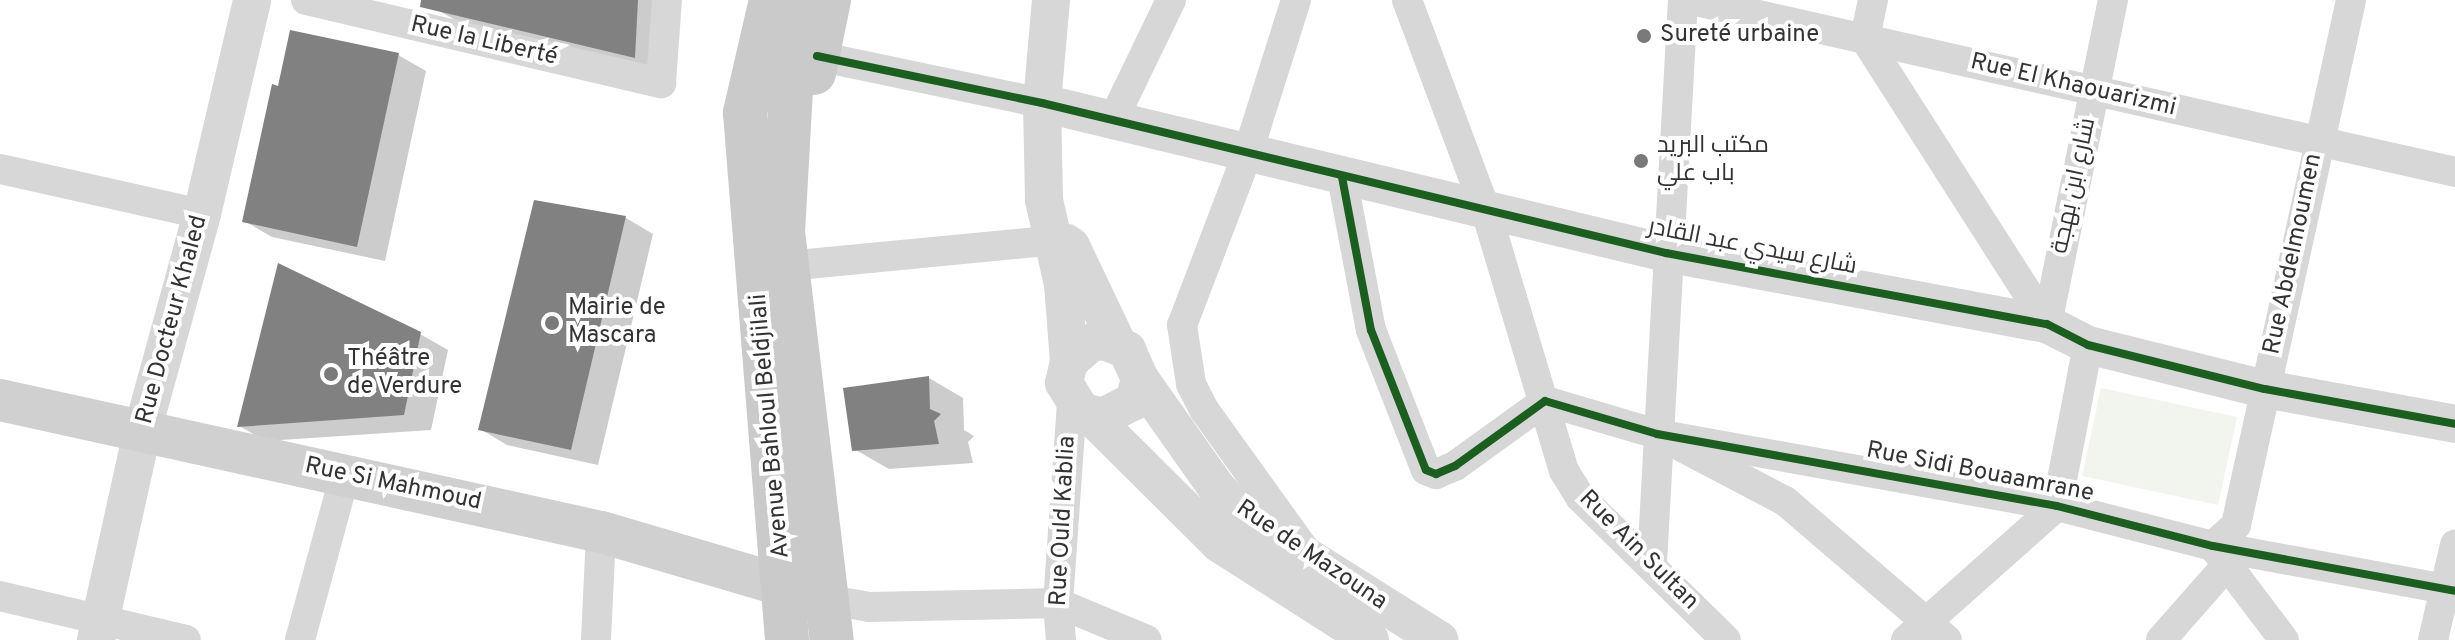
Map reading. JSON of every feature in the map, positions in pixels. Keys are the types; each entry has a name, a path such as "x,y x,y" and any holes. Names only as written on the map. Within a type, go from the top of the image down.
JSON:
{"main road":[{"name":"Avenue Bahloul Beldjilali","path":"771,0 745,113 774,237 831,620"},
{"name":"Avenue Bahloul Beldjilali","path":"787,640 774,237 794,0"},
{"name":"Avenue Bahloul Beldjilali","path":"774,237 829,0"},
{"name":"Rue Si Mahmoud","path":"0,400 601,532 783,583 831,620"}],"street":[{"name":"Rue Docteur Khaled","path":"98,630 142,432 202,214 252,0"},
{"name":"Rue la Liberté","path":"306,0 399,11 661,83 667,0"},
{"path":"1051,0 1053,106 1060,241 1069,362 1064,383 1082,409 1125,409 1140,379 1135,358 1118,345 1060,241"},
{"path":"1053,106 1072,0"},
{"path":"1113,120 1171,0"},
{"path":"1296,0 1247,155 1182,325 1183,355 1205,411 1311,559"},
{"name":"Rue Ain Sultan","path":"1407,0 1486,211 1564,471 1580,497 1652,563 1726,640"},
{"path":"1652,563 1666,253 1683,0"},
{"name":"Rue El Khaouarizmi","path":"1692,0 2455,172"},
{"path":"1873,0 1865,39 2047,324"},
{"name":"شارع ابن بهجة","path":"2047,324 2113,0"},
{"name":"Rue Abdelmoumen","path":"2227,546 2351,0"},
{"path":"817,56 1053,106"},
{"name":"شارع سيدي عبد القادر","path":"1053,106 1247,155 1666,253 2047,324 2088,345 2265,389 2455,424"},
{"path":"0,169 202,214"},
{"path":"1342,177 1371,330 1426,470 1436,474 1455,466 1545,401"},
{"path":"774,237 1060,241"},
{"path":"1069,362 1090,343 1118,345"},
{"path":"1657,434 1785,501 1927,634 2057,506 2088,345"},
{"name":"Rue de Mazouna","path":"1140,379 1217,488 1244,517 1439,640"},
{"name":"Rue Sidi Bouaamrane","path":"1545,401 1657,434 2057,506 2227,546 2449,590"},
{"name":"Rue de Mazouna","path":"1082,409 1220,544 1370,640"},
{"name":"Rue Ould Kablia","path":"1061,640 1058,603 1082,409"},
{"path":"300,640 345,474"},
{"path":"596,640 601,532"},
{"path":"2433,640 2449,590 2455,545"},
{"path":"2161,640 2227,546 2284,640"},
{"path":"0,596 98,630 186,640"},
{"path":"831,620 869,607 1058,603 1147,640"}],"shaded area":[{"path":"2101,388 2237,417 2218,505 2082,476"}],"building":[{"path":"421,0 638,0 635,58 420,7"},
{"path":"290,30 399,53 357,247 242,222 272,84 278,86"},
{"name":"Mairie de Mascara","path":"534,200 626,216 571,450 478,430"},
{"name":"Théâtre de Verdure","path":"278,263 421,332 404,415 237,427"},
{"path":"929,376 930,409 941,414 934,421 939,444 852,451 843,388"}],"cycle path":[{"path":"817,56 1042,103 1666,253 2047,324 2088,345 2265,389 2455,424"},
{"path":"1342,177 1371,330 1426,470 1436,474 1455,466 1545,401 1657,434 2057,506 2213,546 2455,591"}],"place":[{"name":"Sureté urbaine","path":"1644,36"},
{"name":"مكتب البريد باب علي","path":"1641,161"},
{"name":"Mairie de Mascara","path":"552,323"},
{"name":"Théâtre de Verdure","path":"331,374"}]}
